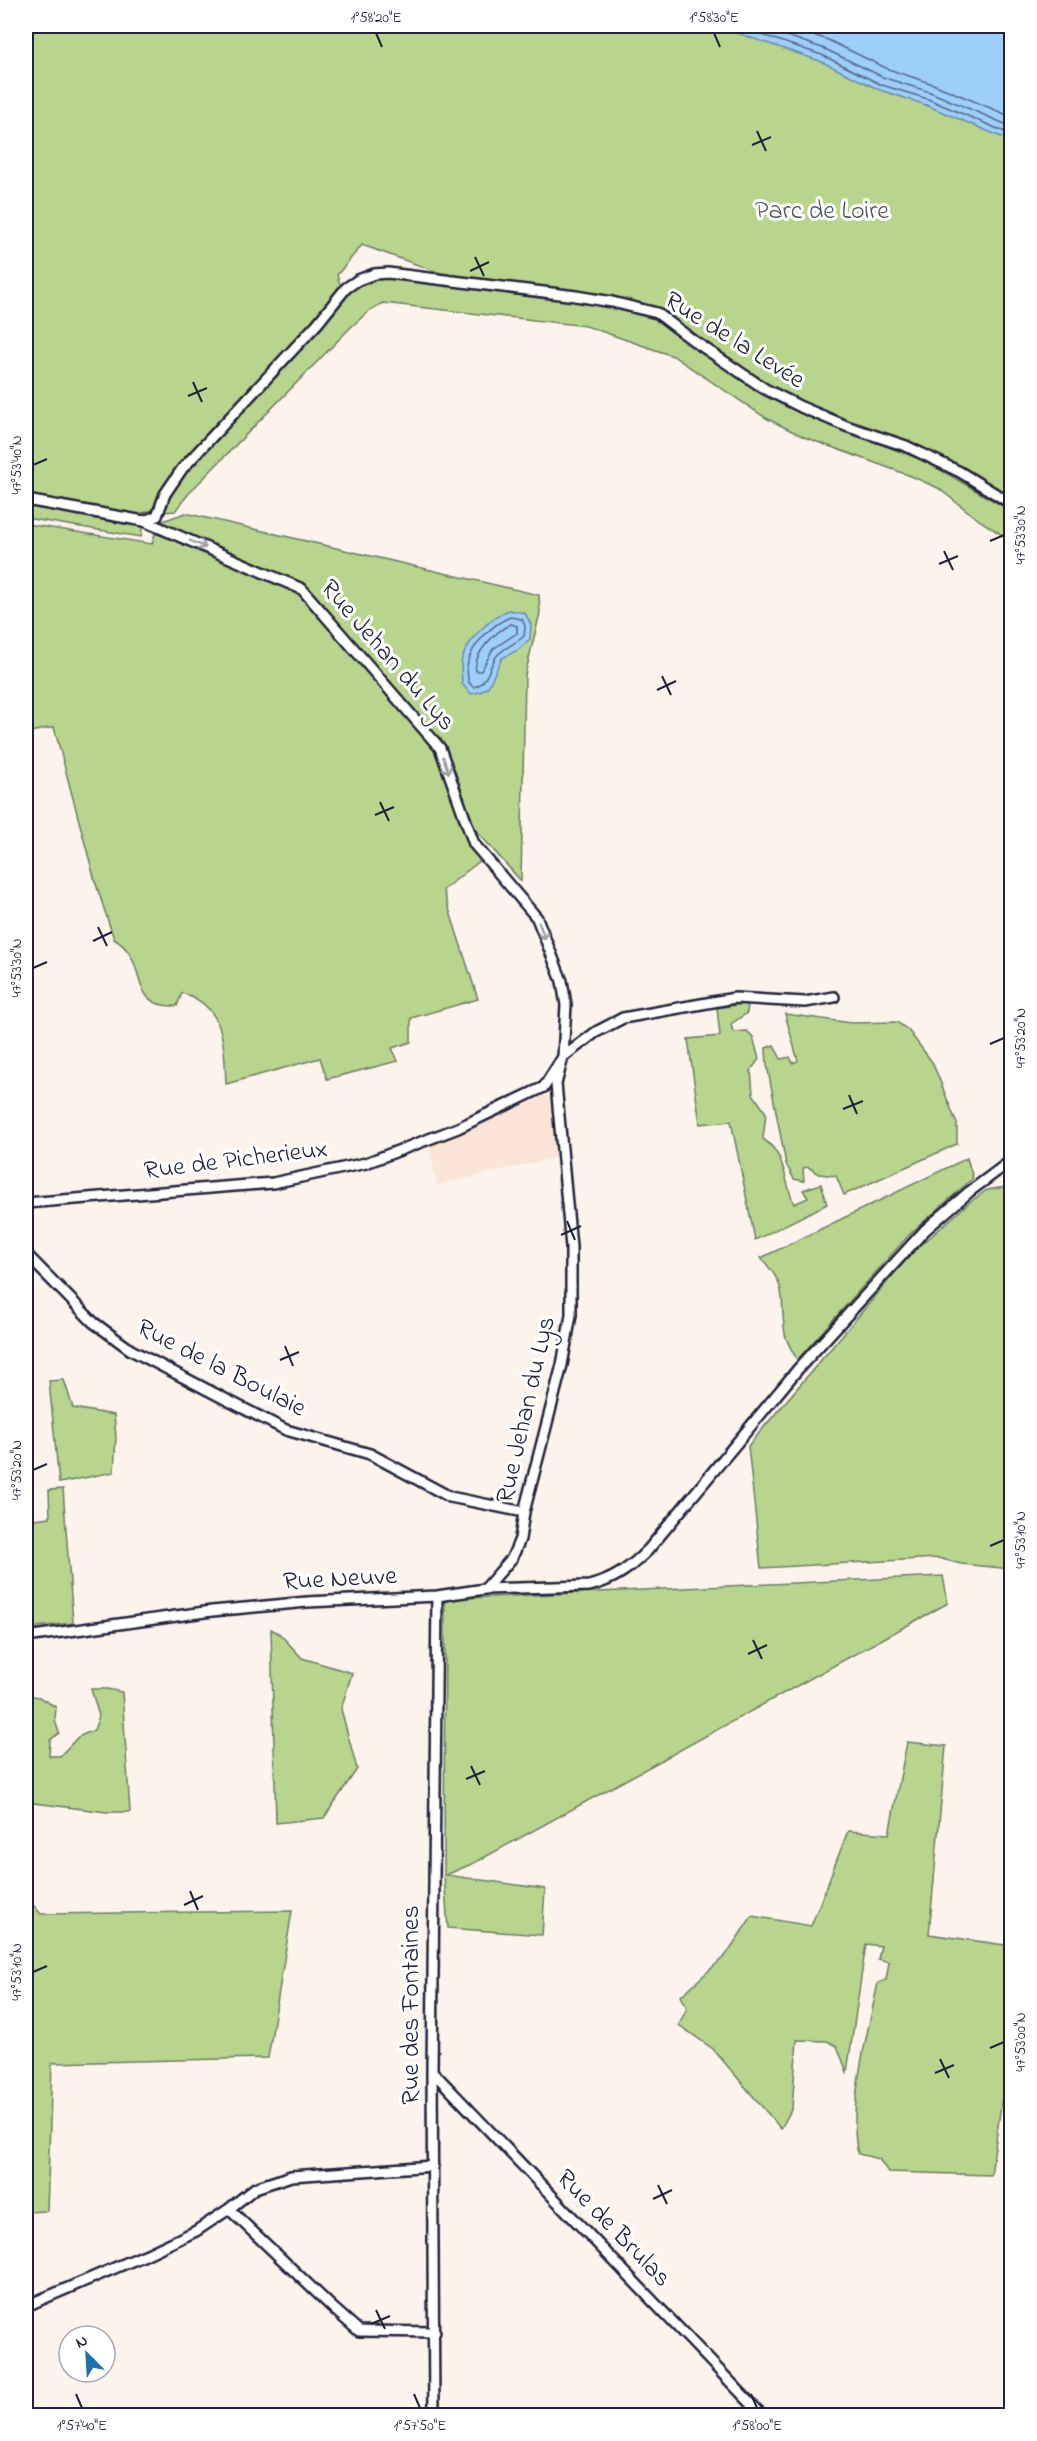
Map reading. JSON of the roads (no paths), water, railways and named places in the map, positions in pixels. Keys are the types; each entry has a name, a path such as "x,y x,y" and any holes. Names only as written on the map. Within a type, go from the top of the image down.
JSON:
{"street":[{"name":"Rue de la Levée","path":"144,520 157,516 165,494 182,469 290,354 346,288 374,274 404,274 612,302 657,313 765,389 846,426 906,446 960,472 1011,504"},
{"name":"Rue Jehan du Lys","path":"26,500 144,520 302,588 440,748 474,844 537,918 562,981 566,1005 563,1057 556,1084 571,1247 572,1315 562,1365 524,1512 520,1539 512,1558 485,1589"},
{"path":"563,1057 596,1032 623,1018 735,998 755,997 805,1002 834,997"},
{"name":"Rue de Picherieux","path":"26,1203 273,1183 366,1163 458,1128 544,1086 563,1057"},
{"name":"Rue Neuve","path":"26,1637 212,1611 307,1602 437,1596 485,1589 574,1587 604,1582 631,1567 648,1550 806,1360 925,1230 1011,1160"},
{"name":"Rue de la Boulaie","path":"26,1254 93,1322 132,1350 225,1399 286,1430 370,1454 450,1497 524,1512"},
{"name":"Rue des Fontaines","path":"434,2415 432,2071 437,1596"},
{"name":"Rue de Brulas","path":"432,2071 763,2415"},
{"path":"26,2306 196,2231 255,2188 291,2176 433,2166"},
{"path":"229,2209 359,2331 435,2332"}],"water":[{"path":"716,26 1011,26 1011,141 926,105 880,90 820,61"},
{"path":"509,610 525,613 531,625 530,639 518,650 502,658 488,687 471,694 462,684 461,662 465,651 481,630 494,618"}],"park label":[{"name":"Parc de Loire","path":"822,212"}]}
